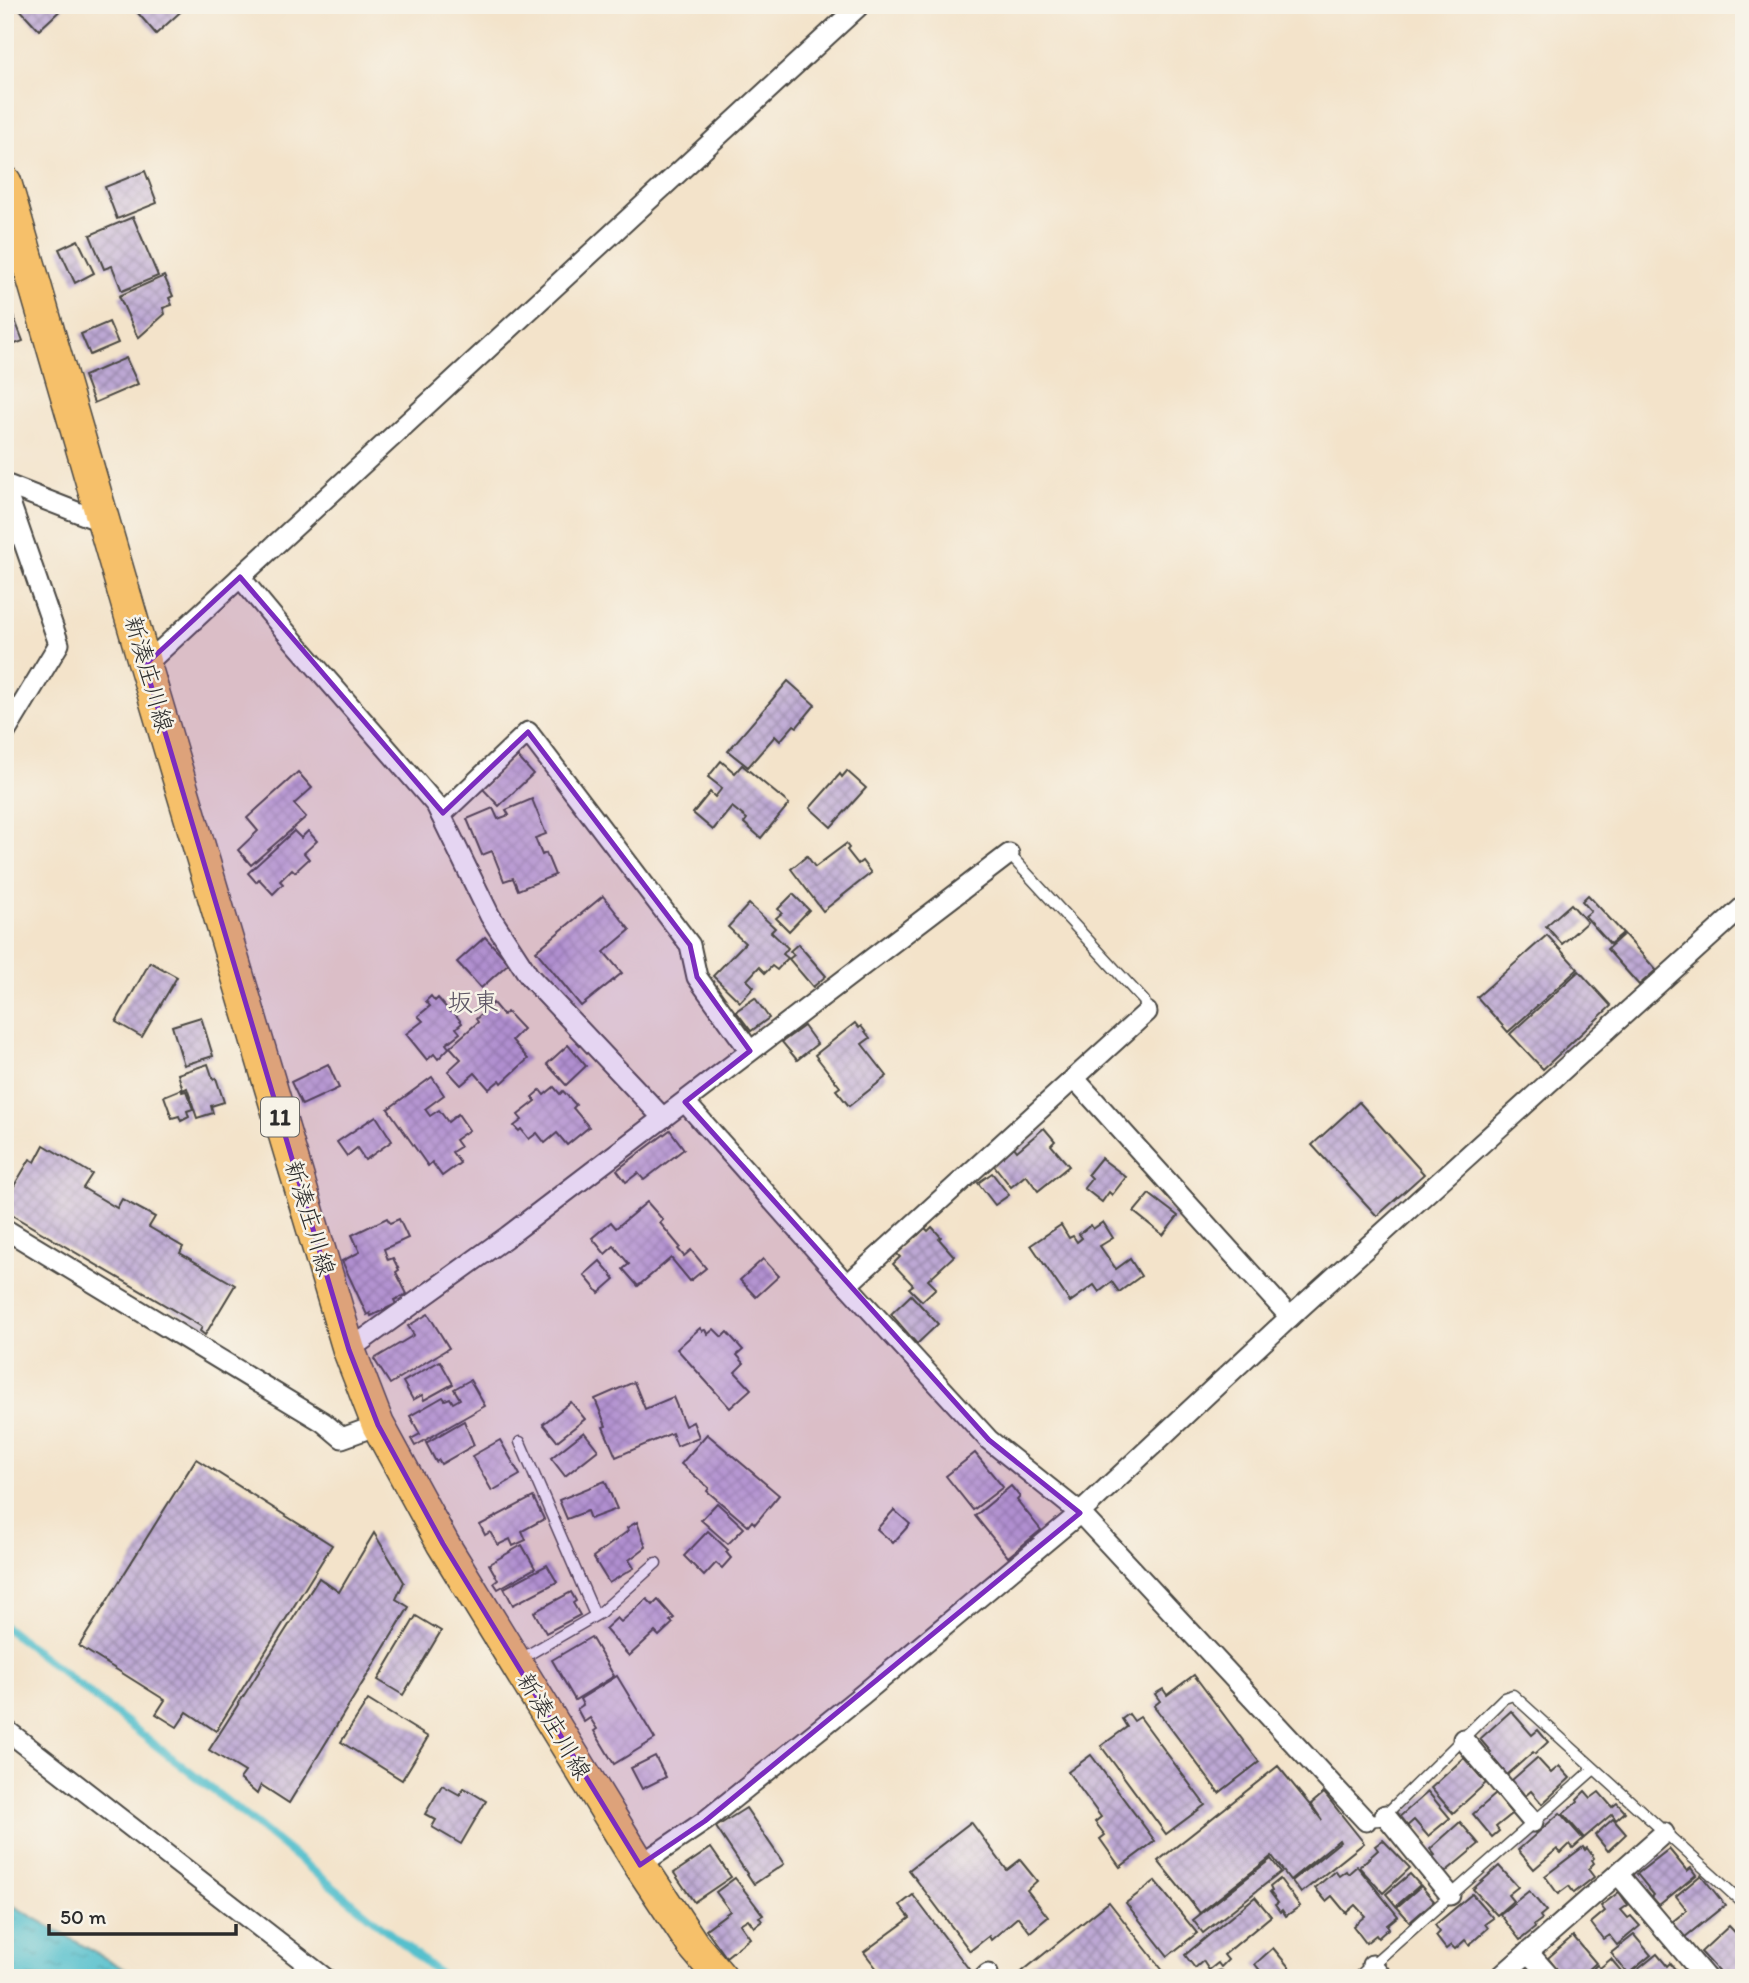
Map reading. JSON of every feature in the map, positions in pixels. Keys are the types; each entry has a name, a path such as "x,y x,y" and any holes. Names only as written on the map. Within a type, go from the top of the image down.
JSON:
{"main road":[{"name":"新湊庄川線","path":"5,182 145,665 349,1350 378,1424 443,1544 640,1865 694,1945 721,1978"}],"street":[{"path":"145,665 860,5"},
{"path":"5,486 104,523"},
{"path":"5,486 60,644 5,733"},
{"path":"240,577 436,805 490,916 529,976 663,1118"},
{"path":"441,814 528,733 690,945 697,977 750,1051"},
{"path":"349,1350 508,1236 1009,854"},
{"path":"640,1865 705,1821 862,1695 1080,1513 1290,1317 1744,905"},
{"path":"846,1286 1147,1012"},
{"path":"1074,1078 1290,1317"},
{"path":"685,1102 846,1286 989,1440 1080,1513 1450,1895"},
{"path":"5,1229 323,1422 342,1438 378,1424"},
{"path":"5,1729 325,1978"},
{"path":"1463,1738 1534,1822"},
{"path":"1499,1978 1664,1833"},
{"path":"1618,1874 1706,1978"},
{"path":"1528,1952 1551,1978"}],"lane":[{"path":"1009,854 1143,1001 1147,1012"},
{"path":"520,1442 595,1615"},
{"path":"515,1661 595,1615 656,1563"},
{"path":"1375,1818 1504,1698 1513,1695 1744,1904"},
{"path":"1371,1973 1450,1895 1594,1769"}],"highlighted area":[{"path":"240,577 443,813 528,732 690,945 697,977 750,1051 685,1102 989,1440 1080,1513 705,1821 640,1865 443,1544 378,1425 349,1350 145,665"}],"water":[{"path":"5,1901 140,1978 5,1978"}],"building":[{"path":"16,5 66,5 39,30"},
{"path":"131,5 188,5 156,34"},
{"path":"145,171 157,203 117,219 105,187"},
{"path":"133,217 158,276 122,291 112,266 104,269 90,235"},
{"path":"78,240 94,273 75,283 59,249"},
{"path":"164,276 173,296 169,298 172,305 163,308 165,314 138,338 119,296"},
{"path":"5,294 23,341 5,348"},
{"path":"109,322 118,343 90,355 81,334"},
{"path":"126,358 138,384 94,403 84,376"},
{"path":"788,681 815,705 797,727 794,725 780,741 775,736 748,767 728,751"},
{"path":"517,756 533,774 499,806 483,789"},
{"path":"721,761 735,773 742,765 789,804 761,838 744,823 747,819 732,807 713,830 693,813 710,792 715,797 722,788 708,777"},
{"path":"847,771 866,788 831,827 810,808 840,774 842,777"},
{"path":"298,772 312,788 294,804 306,817 251,865 238,850 258,831 247,818"},
{"path":"532,799 546,834 535,838 542,855 546,853 555,875 518,890 513,878 504,881 492,851 482,855 467,819 493,808 498,819 509,815 506,810"},
{"path":"294,831 301,838 308,831 317,841 304,853 309,859 295,872 292,869 280,881 283,884 273,894 259,879 256,882 248,873"},
{"path":"846,844 849,848 847,850 858,864 862,861 871,873 823,911 791,869 807,856 815,867"},
{"path":"793,894 809,910 789,931 776,918 782,913 778,909"},
{"path":"1588,895 1623,933 1610,944 1585,916 1591,911 1582,901"},
{"path":"603,896 630,930 604,952 622,973 581,1006 536,951"},
{"path":"749,904 775,928 771,932 788,948 783,954 788,958 777,970 772,966 765,973 759,967 747,980 754,987 740,1002 713,976 745,943 728,927"},
{"path":"1571,904 1587,922 1562,944 1546,926"},
{"path":"1624,934 1656,970 1639,985 1607,949"},
{"path":"1547,935 1578,969 1508,1032 1477,997"},
{"path":"485,937 509,963 481,988 457,962"},
{"path":"798,944 826,976 813,987 789,959 794,955 790,951"},
{"path":"150,962 177,977 142,1037 116,1022"},
{"path":"1579,971 1611,1006 1543,1069 1510,1034"},
{"path":"431,996 435,1001 438,998 450,1012 452,1010 462,1023 456,1028 460,1033 446,1044 449,1048 438,1059 434,1054 427,1060 406,1034 423,1021 418,1016 430,1006 426,1001"},
{"path":"755,998 769,1018 751,1031 736,1011"},
{"path":"493,1003 503,1015 507,1012 523,1029 512,1040 528,1059 502,1083 500,1080 489,1089 475,1073 461,1085 448,1071 461,1059 450,1047 478,1022 476,1019"},
{"path":"201,1017 213,1056 184,1065 172,1026"},
{"path":"855,1023 859,1028 861,1026 870,1038 862,1044 887,1076 849,1106 836,1090 840,1087 815,1055"},
{"path":"804,1026 817,1044 797,1060 782,1042"},
{"path":"568,1045 586,1066 566,1085 547,1064"},
{"path":"208,1064 224,1102 211,1106 213,1113 197,1118 187,1088 183,1090 178,1074"},
{"path":"328,1064 339,1088 302,1105 291,1082"},
{"path":"432,1077 444,1095 425,1109 430,1116 439,1110 448,1122 458,1114 469,1130 455,1140 460,1147 452,1152 460,1163 442,1176 432,1162 428,1166 388,1109"},
{"path":"554,1087 560,1094 563,1091 576,1105 573,1108 589,1127 567,1145 557,1133 545,1143 537,1133 529,1139 521,1129 519,1131 514,1126 522,1120 518,1115 536,1101 532,1097 540,1090 544,1095"},
{"path":"181,1089 182,1092 186,1091 193,1109 187,1111 189,1117 181,1121 179,1116 172,1118 164,1096"},
{"path":"1359,1102 1424,1174 1377,1216 1312,1145"},
{"path":"376,1116 392,1141 365,1160 357,1148 347,1156 337,1142"},
{"path":"1044,1128 1055,1141 1051,1145 1069,1166 1038,1191 1026,1175 1011,1187 993,1164 1014,1147 1017,1151"},
{"path":"670,1130 684,1149 644,1180 638,1173 626,1182 617,1170"},
{"path":"44,1145 92,1174 83,1188 117,1208 122,1199 155,1217 149,1227 183,1247 180,1253 235,1285 205,1335 200,1331 202,1327 5,1211 5,1201 30,1159 35,1162"},
{"path":"1101,1158 1126,1177 1112,1195 1109,1192 1102,1202 1084,1188 1092,1178 1088,1174"},
{"path":"992,1173 1009,1195 995,1205 978,1183"},
{"path":"1149,1194 1178,1216 1163,1235 1134,1212"},
{"path":"647,1202 663,1220 660,1223 684,1256 691,1250 706,1268 690,1281 671,1258 638,1286 623,1269 629,1264 614,1246 605,1254 592,1238 611,1222 616,1228"},
{"path":"387,1218 390,1223 399,1219 408,1238 384,1249 388,1260 393,1258 399,1270 396,1272 407,1294 394,1300 396,1304 371,1316 370,1313 367,1315 342,1261 360,1252 352,1235"},
{"path":"1103,1222 1113,1238 1100,1246 1116,1269 1130,1259 1141,1276 1119,1292 1112,1282 1099,1292 1094,1285 1070,1302 1031,1245 1061,1225 1069,1238 1073,1236 1077,1242 1082,1238 1079,1234 1091,1225 1093,1229"},
{"path":"932,1227 954,1256 928,1280 936,1288 922,1301 909,1288 913,1285 893,1264 900,1257 896,1253 916,1233 918,1235 925,1228 928,1231"},
{"path":"763,1259 779,1276 756,1297 740,1280"},
{"path":"600,1261 615,1279 599,1293 584,1275"},
{"path":"911,1295 938,1324 917,1344 891,1314"},
{"path":"428,1314 449,1348 390,1384 374,1359 414,1335 408,1326"},
{"path":"700,1328 708,1334 714,1329 722,1337 727,1332 743,1350 737,1355 744,1363 735,1372 751,1389 730,1408 677,1349"},
{"path":"440,1361 453,1384 424,1400 422,1395 413,1400 403,1382"},
{"path":"470,1380 485,1406 415,1446 411,1439 420,1434 410,1416 443,1397 445,1400 450,1398 453,1403 460,1399 454,1389"},
{"path":"634,1382 645,1409 673,1397 685,1426 693,1422 699,1437 677,1446 672,1433 616,1457 595,1399"},
{"path":"571,1402 585,1419 557,1441 543,1424"},
{"path":"464,1421 474,1445 441,1464 439,1460 436,1462 426,1443"},
{"path":"584,1432 598,1450 565,1476 551,1458"},
{"path":"707,1434 779,1495 755,1524 752,1521 748,1526 707,1491 709,1488 681,1464"},
{"path":"500,1440 520,1475 492,1491 472,1456"},
{"path":"975,1453 1003,1487 973,1510 946,1476"},
{"path":"196,1459 332,1545 216,1731 187,1712 177,1727 156,1714 165,1700 79,1646"},
{"path":"605,1481 617,1509 590,1519 587,1511 567,1519 559,1500"},
{"path":"1011,1486 1020,1497 1017,1500 1041,1530 1008,1557 975,1516"},
{"path":"533,1497 544,1519 522,1531 526,1540 513,1546 510,1539 498,1545 490,1532 485,1535 480,1525"},
{"path":"717,1503 744,1528 728,1544 701,1520"},
{"path":"894,1510 910,1524 893,1543 877,1529"},
{"path":"637,1522 646,1547 629,1560 634,1568 609,1583 593,1557"},
{"path":"708,1531 728,1550 726,1552 731,1558 722,1568 716,1563 704,1576 684,1556"},
{"path":"374,1533 404,1582 396,1599 409,1607 289,1803 261,1785 257,1794 240,1779 245,1772 209,1750 319,1578 339,1592"},
{"path":"522,1545 535,1568 498,1589 494,1583 498,1580 489,1564"},
{"path":"547,1565 557,1582 513,1605 504,1588"},
{"path":"571,1592 576,1601 573,1603 580,1615 546,1633 534,1612"},
{"path":"647,1599 653,1605 658,1600 674,1618 670,1621 673,1623 659,1636 655,1632 629,1656 605,1629 617,1618 621,1622"},
{"path":"416,1616 441,1631 403,1695 378,1680"},
{"path":"591,1637 614,1676 575,1700 552,1660"},
{"path":"1194,1675 1259,1762 1219,1793 1154,1706 1160,1701 1155,1694 1163,1689 1167,1695"},
{"path":"617,1676 655,1739 614,1764 594,1731 597,1729 590,1718 584,1722 577,1709 583,1705 580,1699"},
{"path":"368,1700 428,1737 402,1780 341,1742"},
{"path":"1511,1711 1532,1735 1538,1730 1548,1742 1507,1775 1480,1739"},
{"path":"1129,1714 1134,1721 1140,1717 1205,1805 1166,1834 1101,1746 1127,1727 1122,1719"},
{"path":"1091,1755 1155,1841 1120,1867 1100,1839 1105,1835 1095,1822 1101,1817 1068,1772"},
{"path":"655,1756 666,1777 642,1789 631,1768"},
{"path":"1464,1758 1486,1783 1453,1813 1431,1788"},
{"path":"1537,1758 1551,1773 1559,1766 1570,1778 1542,1804 1531,1791 1525,1796 1512,1780"},
{"path":"1278,1766 1322,1820 1311,1804 1324,1793 1364,1843 1301,1893 1292,1881 1340,1842 1339,1840 1290,1880 1272,1856 1200,1913 1158,1861"},
{"path":"442,1785 460,1795 464,1788 486,1801 461,1844 432,1827 436,1820 425,1814"},
{"path":"1585,1791 1591,1798 1599,1792 1612,1807 1617,1803 1625,1812 1616,1820 1612,1814 1584,1838 1563,1814"},
{"path":"1428,1792 1450,1818 1428,1836 1414,1820 1405,1828 1397,1819"},
{"path":"1496,1794 1512,1814 1496,1827 1499,1831 1492,1837 1473,1814"},
{"path":"746,1808 784,1864 754,1884 716,1827"},
{"path":"1560,1813 1583,1839 1573,1848 1570,1844 1561,1853 1557,1849 1534,1869 1518,1850"},
{"path":"1613,1819 1626,1834 1608,1851 1595,1835"},
{"path":"971,1822 1007,1870 1020,1860 1037,1881 1027,1890 1048,1917 1030,1932 1018,1917 991,1940 989,1936 970,1951 909,1870"},
{"path":"1460,1822 1479,1844 1443,1874 1430,1859 1435,1855 1430,1849"},
{"path":"1383,1840 1410,1868 1383,1893 1359,1867 1378,1850 1375,1846"},
{"path":"1583,1847 1585,1850 1587,1848 1594,1858 1594,1863 1588,1869 1594,1877 1574,1893 1569,1886 1558,1894 1545,1876"},
{"path":"711,1848 731,1877 694,1902 674,1873"},
{"path":"1669,1849 1687,1871 1691,1868 1696,1875 1659,1905 1637,1874"},
{"path":"1271,1859 1281,1872 1203,1933 1193,1920"},
{"path":"1357,1866 1398,1916 1378,1938 1376,1935 1366,1943 1353,1926 1365,1916 1355,1905 1346,1913 1332,1896 1326,1901 1315,1888 1335,1871 1339,1876 1346,1871 1348,1874"},
{"path":"1499,1866 1518,1887 1508,1895 1513,1901 1497,1915 1473,1889"},
{"path":"1410,1874 1420,1885 1396,1906 1386,1894"},
{"path":"1701,1875 1725,1905 1685,1937 1672,1922 1687,1910 1676,1896"},
{"path":"735,1878 763,1915 759,1917 762,1921 754,1927 748,1919 740,1924 750,1938 726,1957 706,1929 730,1911 716,1892"},
{"path":"1280,1879 1300,1906 1286,1916 1275,1905 1278,1903 1270,1892 1270,1887"},
{"path":"1155,1881 1197,1933 1168,1956 1126,1903"},
{"path":"1421,1886 1434,1901 1410,1922 1397,1907"},
{"path":"1529,1891 1546,1911 1540,1916 1542,1919 1534,1925 1535,1928 1520,1940 1500,1914"},
{"path":"1619,1892 1628,1905 1621,1910 1640,1926 1617,1945 1609,1935 1603,1939 1591,1923 1605,1911 1601,1906"},
{"path":"1472,1894 1493,1918 1485,1924 1488,1928 1469,1945 1465,1940 1455,1949 1451,1945 1446,1949 1436,1936 1440,1932 1435,1925"},
{"path":"913,1895 974,1976 884,1978 864,1952 910,1918 900,1905"},
{"path":"1255,1897 1271,1916 1224,1955 1228,1960 1221,1967 1218,1963 1209,1970 1203,1961 1195,1968 1185,1955"},
{"path":"1109,1902 1164,1972 1157,1978 1014,1978"},
{"path":"1729,1926 1744,1942 1744,1958 1741,1960 1744,1963 1729,1978 1725,1978 1701,1952"},
{"path":"1634,1935 1651,1955 1628,1974 1611,1953"},
{"path":"1573,1936 1596,1963 1579,1978 1564,1978 1548,1958"},
{"path":"1273,1948 1298,1978 1266,1978 1255,1964"},
{"path":"1657,1954 1667,1966 1670,1963 1680,1975 1676,1978 1632,1978 1631,1975"},
{"path":"1611,1959 1627,1978 1583,1978 1597,1965 1600,1968"}],"waterway":[{"path":"5,1627 247,1817 445,1978"}],"district":[{"name":"坂東","path":"473,1002"}]}
